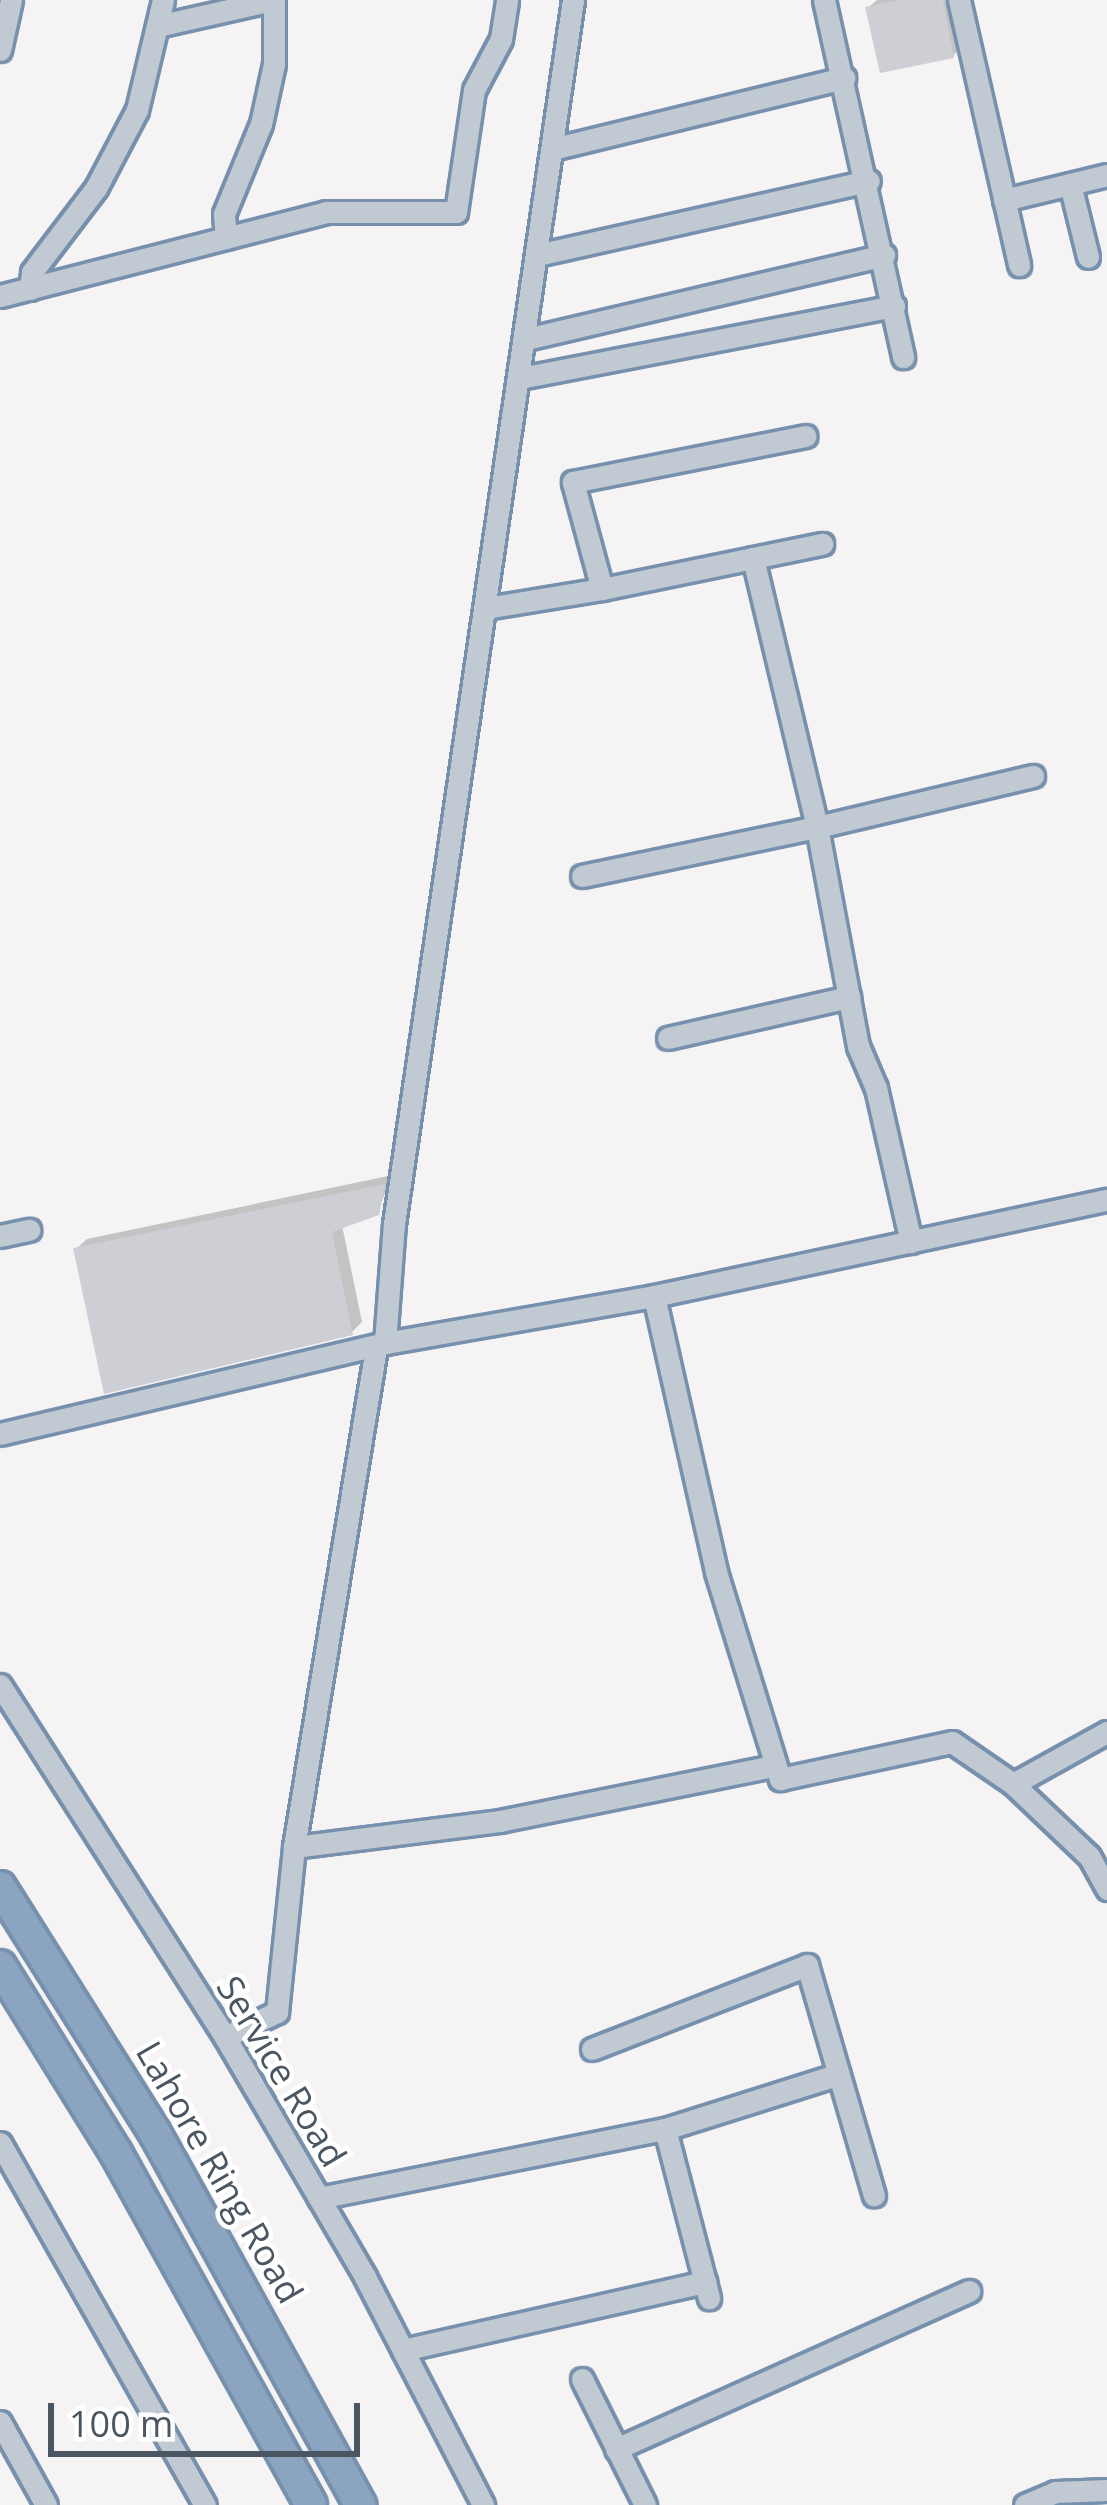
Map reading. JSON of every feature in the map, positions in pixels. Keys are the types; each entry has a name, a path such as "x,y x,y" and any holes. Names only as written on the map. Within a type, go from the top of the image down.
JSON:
{"highway":[{"name":"Lahore Ring Road","path":"0,1887 156,2134 360,2505"},
{"path":"0,1966 116,2153 311,2505"}],"street":[{"path":"0,50 11,0"},
{"path":"30,289 32,272 96,188 137,110 162,25 163,0"},
{"path":"162,25 273,0 274,64 261,124 224,214 226,238"},
{"path":"0,296 326,212 456,212 474,90 501,39 506,0"},
{"path":"225,2037 277,2012 294,1846 381,1345 394,1224 573,0"},
{"path":"824,0 869,181 904,357"},
{"path":"958,0 1019,266"},
{"path":"551,149 844,78"},
{"path":"1004,200 1107,176"},
{"path":"537,255 869,181"},
{"path":"1070,184 1088,257"},
{"path":"526,339 884,255"},
{"path":"520,378 894,307"},
{"path":"602,589 573,482 805,436"},
{"path":"486,608 822,544"},
{"path":"754,558 817,827 849,998 911,1242"},
{"path":"582,876 1034,776"},
{"path":"668,1038 849,998"},
{"path":"0,1434 381,1345 654,1296 1107,1200"},
{"path":"0,1236 29,1230"},
{"path":"654,1296 716,1572 772,1766 794,1782 952,1742 1098,1851 1107,1889"},
{"name":"Service Road","path":"0,1685 225,2037 403,2350 483,2505"},
{"path":"1013,1784 1107,1732"},
{"path":"294,1846 500,1821 772,1766"},
{"path":"592,2049 807,1965 874,2195"},
{"path":"319,2198 665,2128 839,2074"},
{"path":"403,2350 707,2290 665,2128"},
{"path":"0,2143 205,2505"},
{"path":"616,2449 969,2291"},
{"path":"582,2380 644,2505"},
{"path":"0,2422 46,2505"},
{"path":"1025,2505 1055,2492 1107,2490"}],"building":[{"path":"900,0 943,0 954,58 880,73 865,7"},
{"path":"385,1184 379,1215 332,1232 353,1335 104,1394 73,1248"}]}
